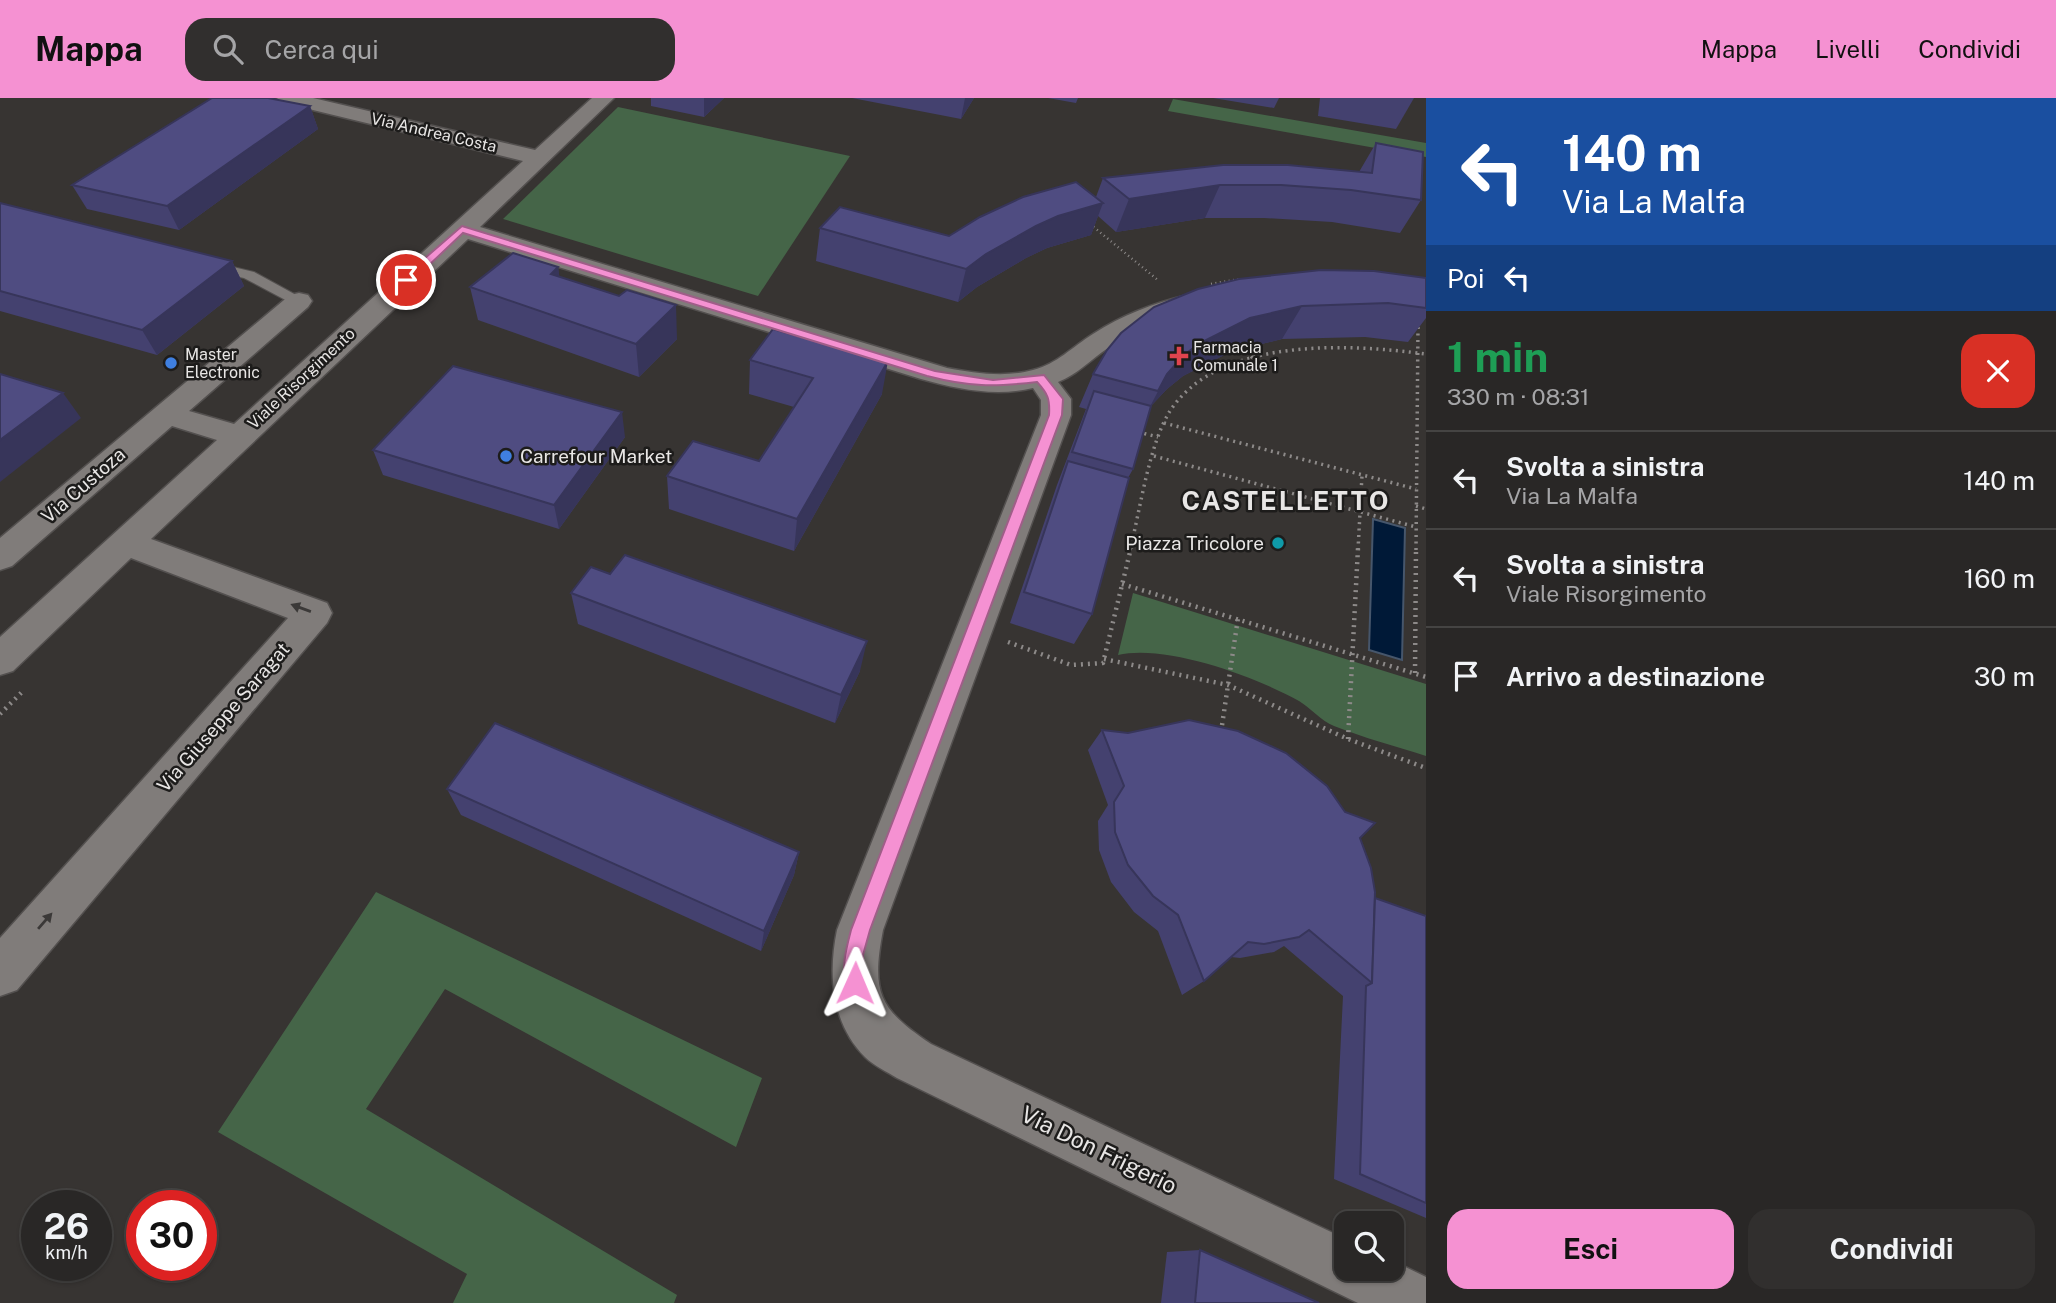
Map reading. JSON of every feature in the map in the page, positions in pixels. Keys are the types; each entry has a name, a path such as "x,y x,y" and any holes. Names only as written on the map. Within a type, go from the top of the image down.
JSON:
{"street":[{"name":"Via Andrea Costa","path":"287,98 540,158"},
{"name":"Viale Risorgimento","path":"0,660 604,98"},
{"path":"462,229 964,381 993,383 1040,378 1070,365 1092,346 1141,318 1190,298"},
{"name":"Via Custoza","path":"0,557 299,301"},
{"path":"974,630 1056,415 1056,399 1040,378"},
{"path":"166,414 238,436"},
{"name":"Via Giuseppe Saragat","path":"0,973 314,613 125,543"},
{"name":"Via Don Frigerio","path":"974,630 860,930 853,955 855,983 864,1016 882,1039 914,1061 1334,1262"},
{"name":"Via Don Frigerio","path":"1374,1281 1419,1303"}],"lane":[{"path":"197,263 249,275 299,301"}],"path":[{"path":"1084,219 1190,298 1242,278"},
{"path":"1415,673 1418,315"},
{"path":"974,630 1071,664 1103,663 1158,437 1172,409 1193,387 1253,358 1287,350 1325,347 1426,355"},
{"path":"1241,348 1253,358"},
{"path":"1164,423 1416,489"},
{"path":"1133,430 1158,437"},
{"path":"1154,456 1416,527"},
{"path":"1348,739 1362,475"},
{"path":"1416,506 1426,509"},
{"path":"1122,583 1426,677"},
{"path":"1220,740 1238,618"},
{"path":"1104,659 1228,685 1348,739 1426,768"}],"green space":[{"path":"1173,99 1426,143 1426,157 1168,111"},
{"path":"618,107 850,156 758,296 503,219"},
{"path":"1133,593 1426,684 1426,756 1334,726 1299,701 1236,673 1161,654 1118,655"},
{"path":"376,892 762,1078 736,1147 445,989 366,1109 677,1295 674,1303 453,1303 467,1274 218,1132"}],"water":[{"path":"1373,519 1405,528 1402,660 1369,650"}],"building":[{"path":"212,98 268,98 310,106 167,206 72,185"},
{"path":"1376,143 1423,152 1421,200 1351,190 1281,185 1220,185 1129,199 1103,178 1223,165 1288,165 1372,173"},
{"path":"1076,182 1103,203 1058,216 1036,226 986,254 966,269 820,228 840,207 949,236 980,217 1023,197"},
{"path":"0,203 232,261 142,330 0,291"},
{"path":"513,253 558,267 551,274 619,296 627,290 676,305 636,344 470,287"},
{"path":"1321,270 1374,271 1426,278 1426,308 1388,303 1302,306 1250,318 1200,343 1184,355 1167,374 1158,391 1093,374 1121,333 1154,307 1198,289 1239,279"},
{"path":"773,329 888,361 797,519 667,476 693,441 759,461 813,378 750,360"},
{"name":"Carrefour Market","path":"453,366 622,412 554,505 373,450"},
{"path":"0,374 63,393 0,440"},
{"path":"1094,391 1151,406 1133,469 1072,452"},
{"path":"1068,461 1129,478 1092,614 1024,592"},
{"path":"625,555 867,641 841,695 571,593 591,567 610,574"},
{"path":"1189,720 1238,731 1286,753 1327,786 1345,812 1375,823 1360,838 1371,868 1375,892 1372,983 1309,930 1299,937 1264,944 1248,942 1204,981 1178,915 1153,896 1128,865 1115,832 1114,802 1124,786 1102,730 1128,733"},
{"path":"495,723 799,852 764,931 447,789"},
{"path":"1375,898 1426,916 1426,1203 1360,1174 1366,986 1372,983"},
{"path":"1200,1250 1319,1303 1195,1303"}],"place":[{"name":"Farmacia Comunale 1","path":"1179,356"},
{"name":"Master Electronic","path":"171,363"},
{"name":"Carrefour Market","path":"506,456"},
{"name":"Piazza Tricolore","path":"1278,543"}],"district":[{"name":"CASTELLETTO","path":"1286,501"}],"route":[{"path":"406,280 462,229 931,373 972,382 993,383 1040,378 1052,391 1056,399 1056,415 860,930 853,955 855,983"}]}
